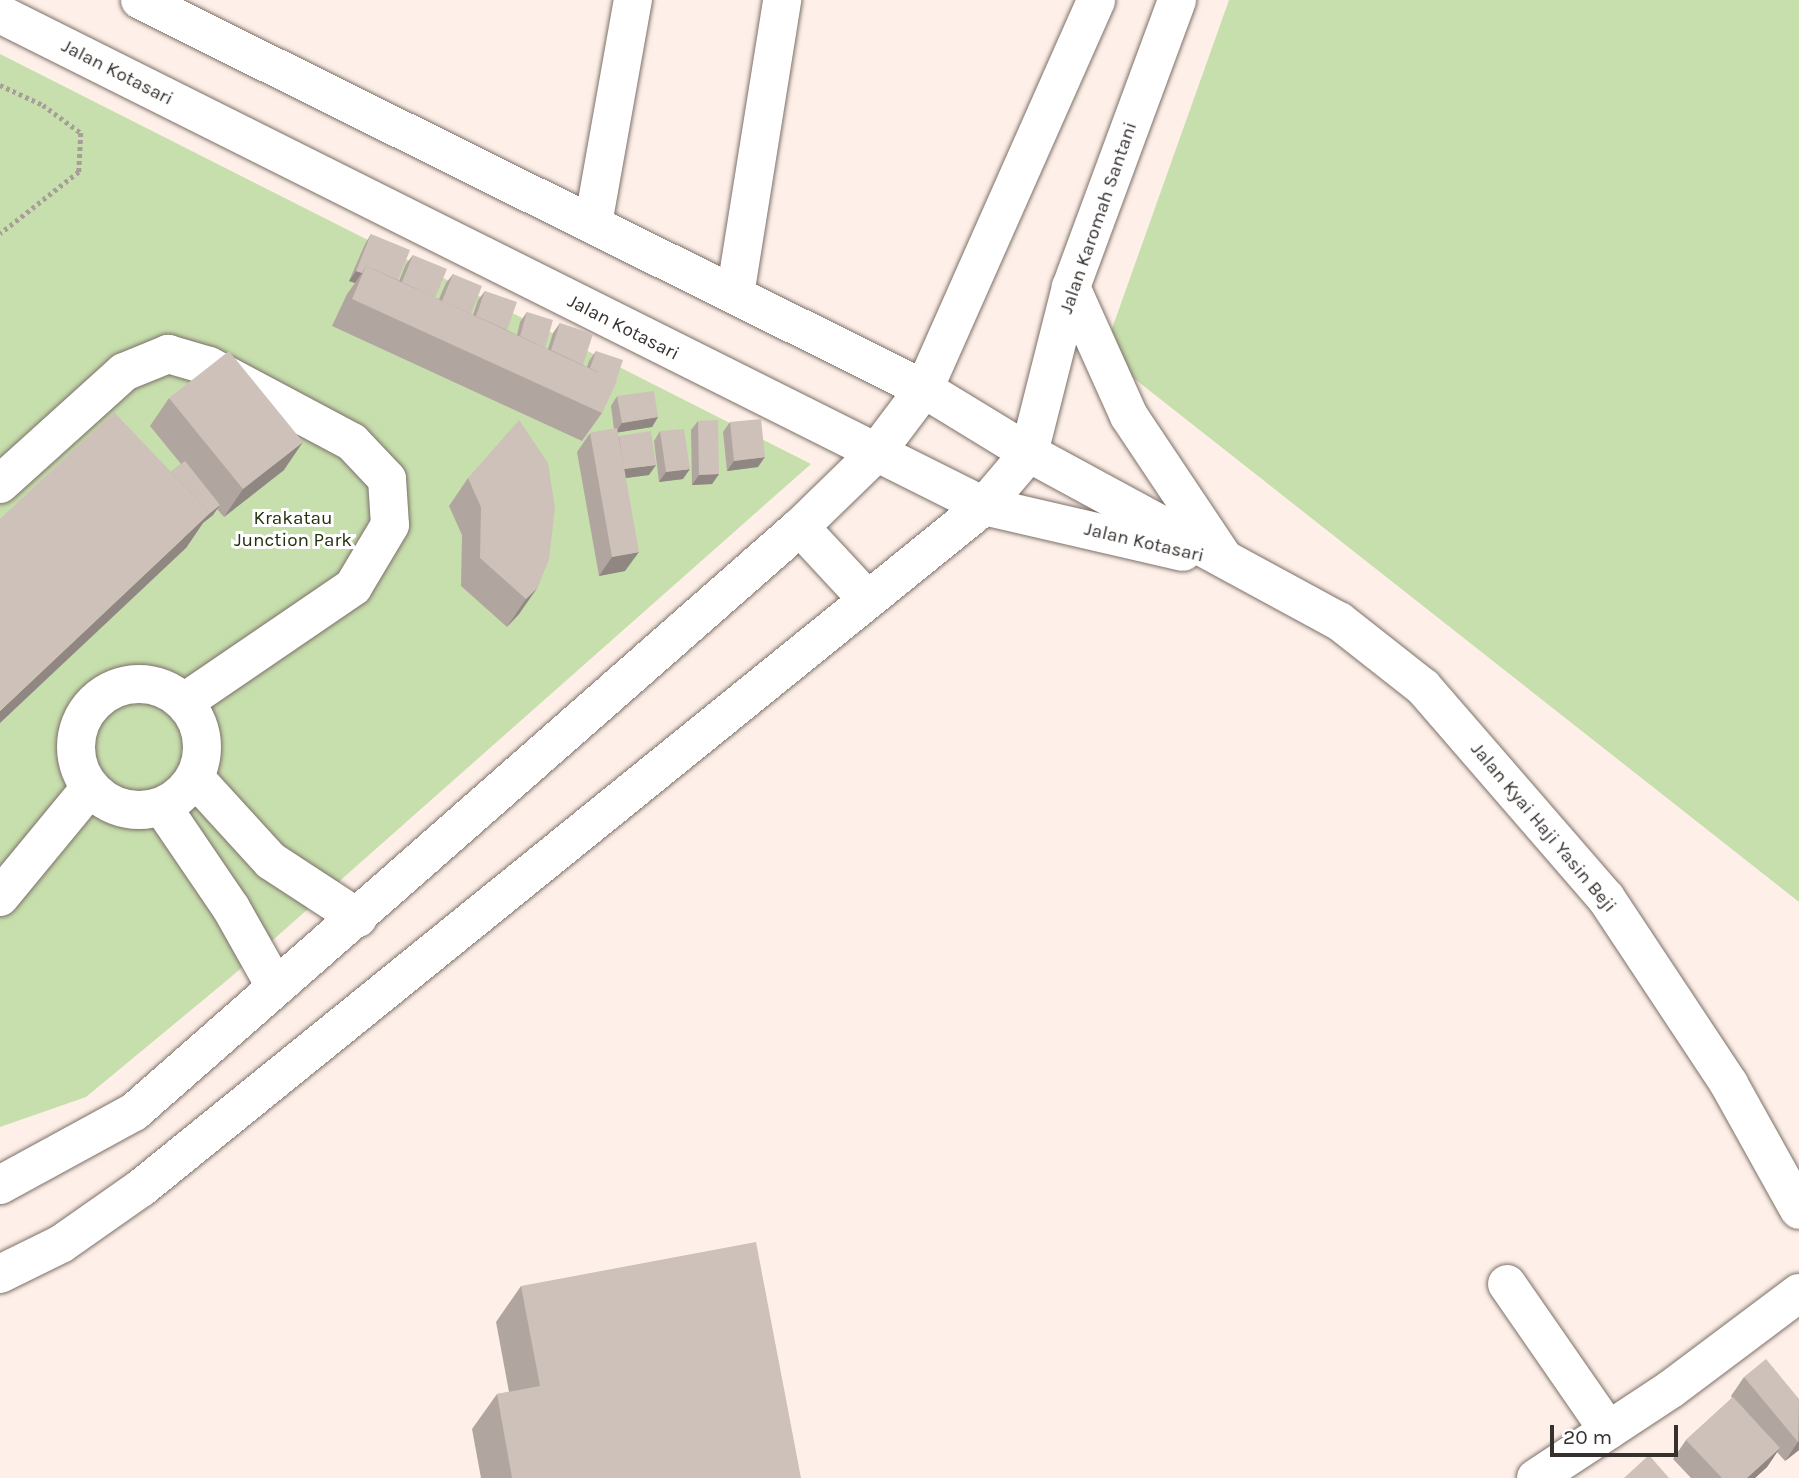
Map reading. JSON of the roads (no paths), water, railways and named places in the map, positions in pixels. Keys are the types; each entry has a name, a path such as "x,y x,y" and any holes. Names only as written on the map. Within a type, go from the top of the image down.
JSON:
{"street":[{"name":"Jalan Kotasari","path":"140,0 924,389 1029,453 1226,561"},
{"path":"593,224 633,0"},
{"path":"735,295 782,0"},
{"path":"0,1185 134,1112 800,527 875,454 924,389 1096,0"},
{"name":"Jalan Karomah Santani","path":"0,1274 61,1244 141,1188 866,598 984,506 1029,453 1071,287 1177,0"},
{"name":"Jalan Kotasari","path":"0,14 875,454 984,506 1226,561"},
{"path":"1071,287 1129,416 1226,561"},
{"path":"0,484 124,372 168,354 209,366 352,442 387,479 390,525 353,587 186,702"},
{"path":"800,527 866,598"},
{"name":"Jalan Kyai Haji Yasin Beji","path":"1226,561 1283,587 1339,621 1423,687 1606,898 1729,1084 1799,1210"},
{"path":"150,682 186,702 204,738 196,779 163,808 123,810 89,789 74,754 82,715 111,688 150,682"},
{"path":"196,779 271,861 358,918"},
{"path":"0,897 89,789"},
{"path":"163,808 232,908 275,986"},
{"path":"1507,1284 1608,1430"},
{"path":"1536,1478 1608,1430 1799,1293"}],"park label":[{"name":"Krakatau Junction Park","path":"293,530"}]}
